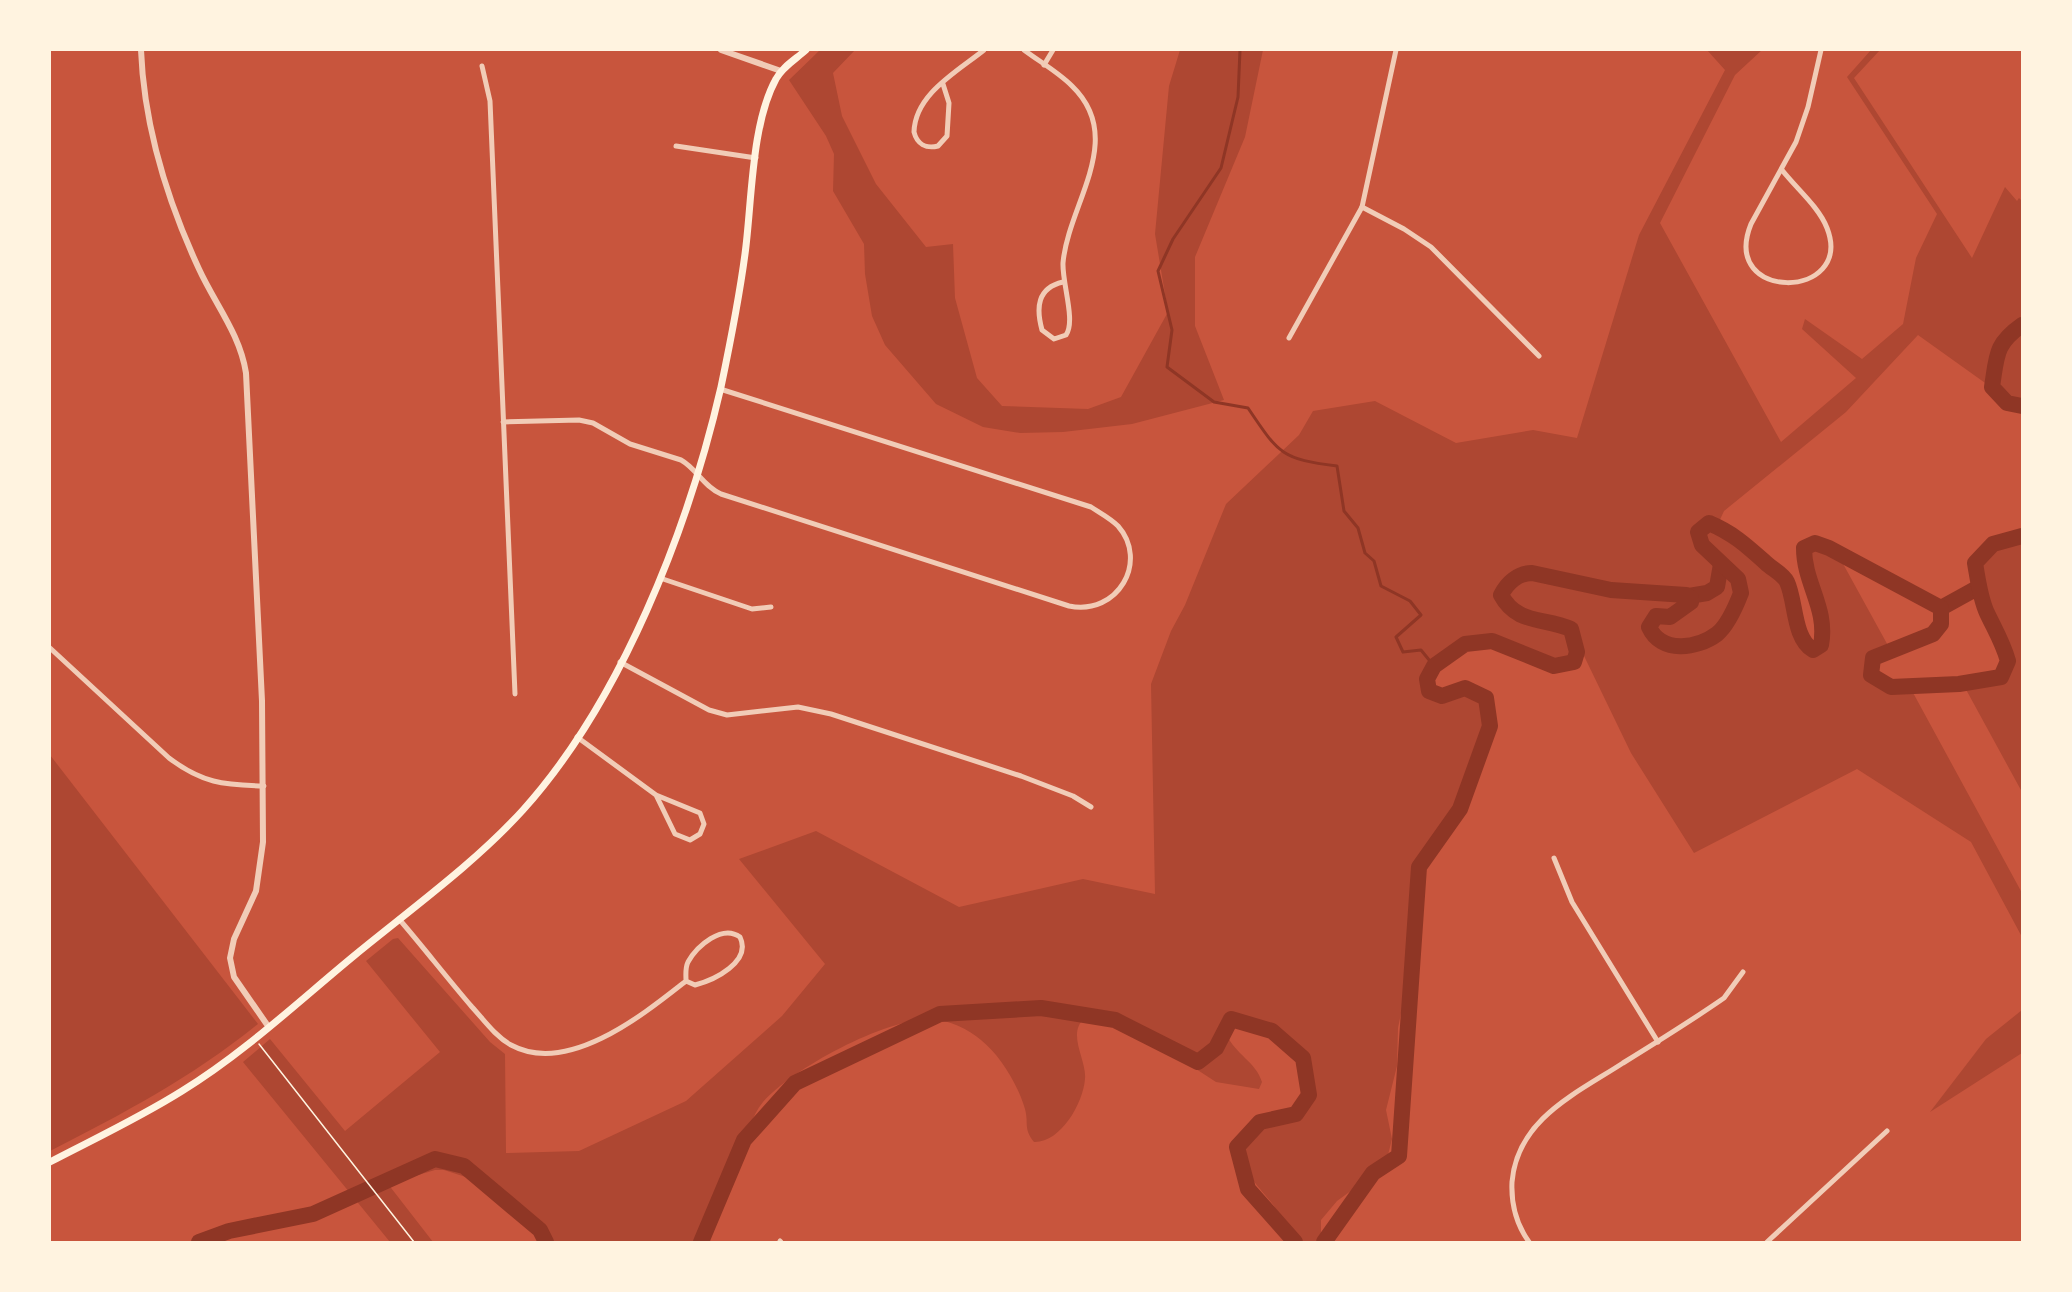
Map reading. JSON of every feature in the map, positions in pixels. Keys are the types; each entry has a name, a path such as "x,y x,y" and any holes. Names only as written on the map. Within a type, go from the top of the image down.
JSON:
{"main road":[{"path":"50,1162 183,1090 254,1038 399,919 522,812 577,737 620,662 660,578 697,477 720,389 745,256 756,158 769,96 781,72 806,50"}],"street":[{"path":"141,50 145,107 157,155 187,243 236,337 245,364 256,544 264,786 263,849 259,882 234,939 230,958 234,977 268,1026"},
{"path":"721,50 781,72"},
{"path":"943,84 949,103 947,136 938,146 927,147 916,139 914,125 922,104 943,84 984,50"},
{"path":"1024,50 1079,93 1092,117 1096,135 1094,162 1067,240 1063,282 1070,328 1066,335 1054,339 1042,330 1038,307 1046,290 1063,282"},
{"path":"1044,64 1053,50"},
{"path":"1289,338 1362,207 1396,50"},
{"path":"1782,170 1823,220 1830,238 1829,252 1820,270 1810,278 1791,285 1771,281 1760,274 1749,257 1746,244 1750,225 1782,170 1801,128 1821,50"},
{"path":"482,66 490,101 515,694"},
{"path":"676,147 756,158"},
{"path":"1362,207 1404,229 1431,247 1539,356"},
{"path":"503,422 586,421 630,444 681,460 688,464 697,477 711,489 721,494 1079,608 1099,606 1112,599 1130,564 1130,552 1119,527 1091,507 720,389"},
{"path":"660,578 752,609 771,607"},
{"path":"50,648 169,758 189,773 220,784 264,786"},
{"path":"620,662 709,710 727,715 798,707 831,714 1021,776 1073,796 1090,807"},
{"path":"577,737 656,795 696,810 704,824 700,834 690,840 675,834 656,795"},
{"path":"1554,858 1572,902 1658,1042"},
{"path":"399,919 496,1034 526,1051 554,1054 603,1038 656,1006 686,981 687,963 717,934 729,932 740,937 742,942 739,959 726,970 708,982 695,985 686,981"},
{"path":"1529,1242 1517,1221 1512,1199 1515,1161 1526,1139 1544,1117 1561,1102 1724,998 1743,972"},
{"path":"1767,1242 1887,1131"}],"path":[{"path":"254,1038 414,1242"}],"shaded area":[{"path":"820,50 855,50 833,73 842,116 876,184 926,247 953,244 955,298 977,378 1002,406 1088,409 1121,397 1168,312 1155,234 1169,86 1180,50 1263,50 1245,137 1195,257 1195,326 1224,400 1132,424 1063,432 1020,433 983,427 936,404 885,345 872,316 865,274 864,244 833,191 834,154 826,136 789,80"},
{"path":"1707,50 1762,50 1735,75 1660,223 1781,442 1856,378 1802,329 1805,319 1862,359 1903,324 1916,258 1937,214 1847,77 1871,50 1880,50 1854,78 1972,258 2005,187 2017,201 2019,198 2022,201 2022,406 2007,403 1995,390 1918,335 1846,412 1724,511 1717,526 1738,539 1785,579 1802,637 1813,650 1821,645 1821,620 1805,561 1804,548 1815,543 1836,551 1891,651 1873,658 1871,675 1891,687 1911,689 2022,893 2022,937 1971,842 1857,769 1694,853 1631,753 1571,629 1553,622 1570,632 1574,645 1572,658 1553,660 1478,646 1461,649 1446,659 1432,678 1433,689 1445,697 1470,689 1484,699 1488,719 1480,770 1476,782 1431,849 1415,900 1409,1003 1401,1013 1398,1028 1397,1066 1386,1110 1392,1139 1388,1155 1363,1182 1337,1201 1321,1220 1321,1242 1292,1242 1276,1209 1251,1177 1244,1163 1242,1156 1244,1142 1252,1132 1290,1110 1300,1100 1306,1086 1302,1060 1291,1044 1268,1028 1243,1017 1234,1018 1227,1035 1235,1048 1259,1075 1262,1082 1259,1089 1216,1082 1130,1026 1114,1021 1085,1018 1077,1031 1085,1072 1080,1100 1061,1129 1044,1141 1034,1142 1027,1129 1025,1109 1013,1081 988,1046 970,1032 952,1023 932,1019 913,1021 866,1036 842,1047 796,1075 763,1102 717,1196 698,1242 548,1242 534,1221 494,1193 484,1183 444,1170 435,1170 388,1184 433,1242 390,1242 243,1062 270,1039 345,1131 440,1052 366,961 393,939 398,938 490,1042 505,1054 506,1153 579,1151 686,1101 782,1016 825,964 739,859 816,831 959,907 1083,879 1155,894 1151,684 1171,631 1185,605 1226,504 1299,435 1313,411 1375,401 1456,443 1533,430 1577,438 1639,235 1725,70","holes":["1528,571 1546,576 1522,573 1506,586 1501,595 1506,580 1515,574","1501,595 1509,609 1518,614 1515,614 1501,604"]},
{"path":"2015,536 2022,536 2022,792 1963,684 2001,677 2008,661 1985,607 1975,563 1993,544"},
{"path":"50,755 258,1024 209,1061 157,1093 50,1151"},
{"path":"2022,1010 2022,1053 1930,1112 1986,1039"}],"waterway":[{"path":"1240,50 1238,97 1221,168 1173,239 1158,271 1172,330 1167,367 1214,402 1248,408 1267,435 1283,452 1292,457 1337,466 1344,511 1358,528 1365,553 1374,561 1381,586 1410,601 1421,615 1396,637 1403,652 1421,650 1434,666"},
{"path":"2022,325 2007,338 1999,351 1992,387 2007,403 2022,406"},
{"path":"1324,1242 1373,1173 1399,1156 1419,867 1460,809 1490,726 1486,698 1465,688 1442,696 1429,691 1427,679 1434,666 1465,644 1492,641 1554,666 1574,662 1577,652 1571,629 1523,616 1507,605 1501,595 1506,586 1518,577 1532,573 1611,590 1686,595 1691,598 1691,602 1670,617 1656,616 1649,627 1662,642 1671,645 1700,643 1717,634 1725,626 1741,593 1738,579 1702,545 1698,532 1709,523 1739,540 1785,579 1790,590 1798,628 1813,650 1821,645 1821,619 1805,561 1804,548 1815,543 1829,548 1941,608 1941,624 1933,634 1873,658 1871,675 1891,687 1959,684 2001,677 2008,661 1985,607 1975,563 1993,544 2022,536"},
{"path":"1689,596 1707,593 1717,587 1721,564"},
{"path":"1941,608 1979,587"},
{"path":"701,1242 744,1140 795,1083 940,1014 1041,1008 1115,1020 1198,1062 1216,1048 1231,1019 1272,1031 1303,1058 1309,1095 1296,1114 1260,1122 1237,1147 1248,1189 1295,1242"},
{"path":"199,1242 229,1231 313,1214 435,1159 464,1166 540,1230 546,1242"}]}
